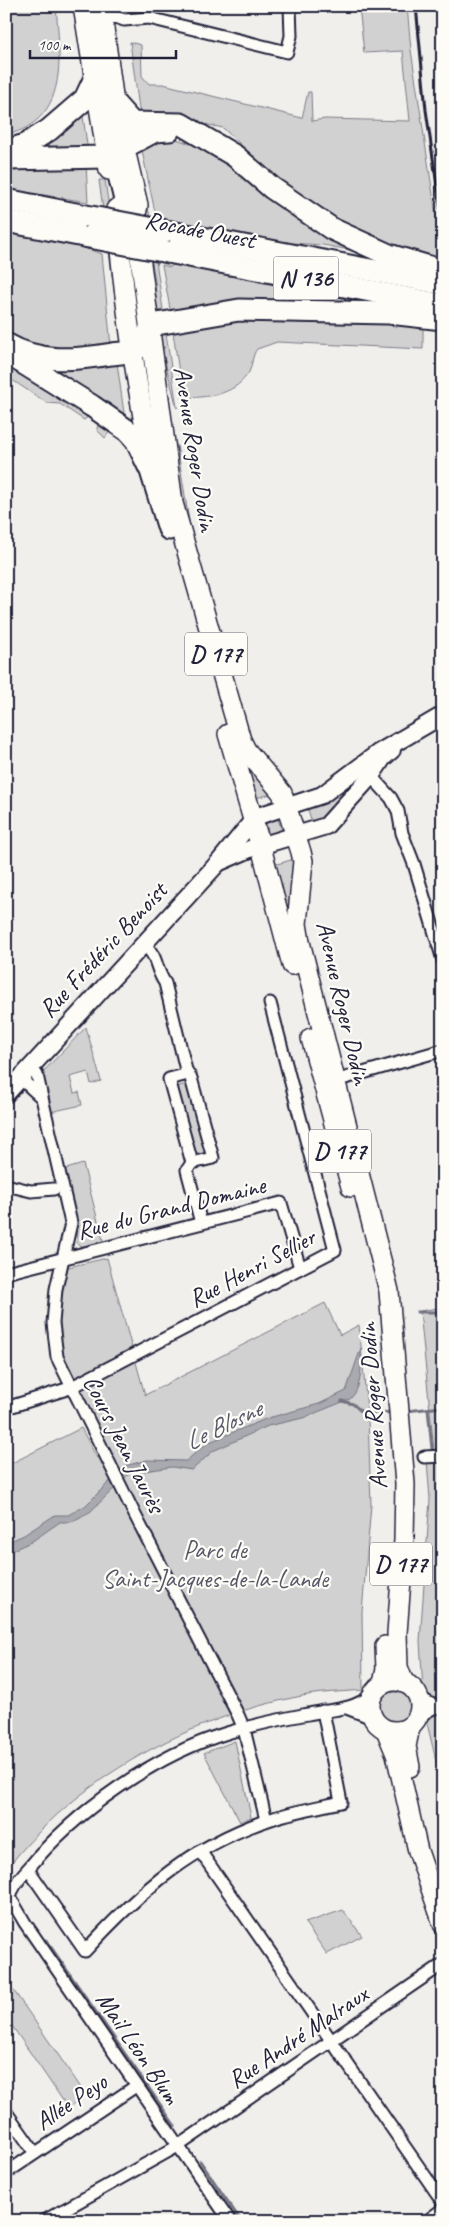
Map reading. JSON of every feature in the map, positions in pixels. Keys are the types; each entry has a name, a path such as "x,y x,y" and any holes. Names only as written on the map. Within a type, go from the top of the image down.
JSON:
{"highway":[{"path":"6,151 25,145 48,130 85,99 94,80"},
{"path":"114,103 132,123 174,123 191,129 235,156 272,188 332,229 439,276"},
{"path":"6,159 115,153 155,131 175,130 205,139"},
{"path":"115,153 127,208 135,219"},
{"name":"Rocade Ouest","path":"6,200 86,216 166,241 443,305"},
{"name":"Rocade Ouest","path":"6,220 89,237 166,241 439,276"},
{"path":"6,344 26,353 58,360 245,310 389,313 443,319"},
{"path":"6,352 128,431 136,440 145,456 169,529"}],"main road":[{"path":"82,6 94,80 115,153"},
{"name":"D 177","path":"99,11 114,103 116,209 122,282 141,337"},
{"path":"116,209 141,337"},
{"name":"D 177","path":"135,219 141,337"},
{"name":"Avenue Roger Dodin","path":"141,337 149,400 163,416 173,503 241,740 246,750 282,793 288,807 303,862 296,924 335,1081 386,1272 393,1316 391,1366 396,1445 405,1513 397,1632 398,1667 404,1683"},
{"name":"Avenue Roger Dodin","path":"141,337 143,419 159,460 169,529 262,847 333,1124 368,1248 391,1366"},
{"name":"Avenue Roger Dodin","path":"378,1690 386,1669 386,1603 396,1445"},
{"path":"443,1892 424,1828 406,1746 421,1707 419,1697 413,1688 404,1683 394,1681 378,1690 370,1707 396,1754 418,1851 443,1924"},
{"path":"379,1724 397,1732 414,1722"}],"street":[{"path":"99,11 124,20 149,18 287,52 291,36 290,6"},
{"path":"253,820 261,815 322,795 367,769 443,715"},
{"path":"367,769 389,752 443,720"},
{"path":"367,769 398,811 402,833 414,864 443,960"},
{"name":"Rue Frédéric Benoist","path":"218,863 235,854 326,826 367,769"},
{"name":"Rue Frédéric Benoist","path":"6,1094 218,863 253,820"},
{"path":"143,943 153,952 164,983 213,1158 192,1163 187,1170 201,1223"},
{"name":"Rue Henri Sellier","path":"6,1408 70,1388 335,1250 270,1003"},
{"path":"335,1081 443,1050"},
{"path":"25,1072 42,1098"},
{"name":"Cours Jean Jaurès","path":"25,1072 37,1075 72,1223 56,1289 53,1323 57,1357 70,1388 244,1729 266,1820"},
{"path":"188,1074 169,1079 192,1163"},
{"path":"6,1185 31,1191 54,1189"},
{"name":"Rue du Grand Domaine","path":"6,1274 281,1202 300,1268"},
{"path":"424,1457 443,1456"},
{"path":"8,1901 11,1892 28,1869 83,1815 131,1780 188,1749 226,1733 262,1723 323,1711 349,1709 378,1690"},
{"path":"419,1697 431,1704 442,1706"},
{"path":"414,1722 431,1709 442,1706"},
{"path":"349,1709 379,1724"},
{"path":"28,1869 85,1951 121,1912 156,1880 200,1851 266,1820 341,1802 323,1711"},
{"path":"200,1851 330,2042 443,2202"},
{"name":"Mail Léon Blum","path":"8,1901 230,2221"},
{"name":"Rue André Malraux","path":"44,2221 178,2146 443,1964"},
{"name":"Allée Peyo","path":"6,2173 136,2086"},
{"path":"6,2112 35,2153"},
{"path":"426,2221 443,2210"}],"green space":[{"path":"6,6 56,6 59,65 51,101 41,116 27,127 6,135"},
{"path":"359,6 407,6 411,50 443,261 403,250 334,219 276,178 223,128 181,119 140,116 130,42 141,45 142,76 149,84 163,84 302,118 308,92 311,92 312,121 325,119 410,121 403,51 364,53"},
{"path":"82,109 88,152 25,149"},
{"path":"168,136 202,148 381,260 350,250 323,245 291,243 156,217 141,146"},
{"path":"133,149 149,212 163,310 157,311 155,281"},
{"path":"6,163 86,164 88,202 6,189"},
{"path":"99,180 105,180 128,341 122,346"},
{"path":"6,230 64,241 102,254 111,347 66,357 6,339"},
{"path":"177,263 368,303 171,314 162,265 170,267"},
{"path":"229,317 423,322 423,349 277,342 257,349 249,372 234,387 210,396 183,398 172,326"},
{"path":"166,333 177,408 162,350 165,347 161,348 159,334"},
{"path":"6,359 112,428 105,438 97,430 98,422 89,416 84,420 60,404 47,403 6,376"},
{"path":"117,363 124,413 119,420 39,365"},
{"path":"177,445 189,521 201,565 195,567 171,446"},
{"path":"237,741 275,793 252,799"},
{"path":"364,776 338,810 313,826 307,806 353,778"},
{"path":"278,819 282,831 269,835 266,823"},
{"path":"294,859 290,927 274,865"},
{"path":"86,1027 101,1081 91,1084 88,1072 70,1077 74,1093 79,1092 82,1105 50,1112 41,1074"},
{"path":"187,1084 206,1152 195,1155 176,1087"},
{"path":"83,1164 104,1244 86,1248 77,1244 76,1219 63,1170"},
{"name":"Parc de Saint-Jacques-de-la-Lande","path":"107,1258 145,1395 325,1303 340,1335 359,1325 368,1419 371,1505 362,1612 363,1690 310,1695 260,1706 218,1719 138,1756 101,1780 66,1807 34,1837 6,1870 6,1466 81,1428 97,1458 104,1455 57,1357 56,1289 68,1267"},
{"path":"443,1307 443,1450 434,1451 420,1311"},
{"path":"443,1459 443,1492 438,1507 443,1577 443,1698 432,1698 423,1690 420,1641 430,1499 427,1461"},
{"path":"395,1692 401,1693 409,1701 409,1713 401,1721 395,1722 389,1721 381,1713 380,1707 381,1701 389,1693"},
{"path":"443,1714 443,1790 426,1719 432,1715"},
{"path":"235,1741 251,1817 240,1822 204,1753"},
{"path":"343,1910 362,1936 327,1954 305,1923"},
{"path":"6,1987 14,1991 86,2095 68,2108 6,2017"}],"shaded area":[{"path":"361,1348 359,1382 350,1399 303,1418 268,1426 213,1451 192,1470 172,1467 130,1473 90,1512 71,1522 60,1522 31,1542 6,1553 6,1543 24,1535 55,1515 68,1515 85,1506 125,1466 147,1460 186,1461 207,1443 268,1418 319,1404 346,1391"}],"waterway":[{"name":"Le Blosne","path":"417,1312 441,1312 443,1314"},
{"name":"Le Blosne","path":"342,1401 353,1404 364,1414 392,1412"},
{"name":"Le Blosne","path":"406,1411 443,1407"},
{"name":"Le Blosne","path":"428,1409 432,1449"},
{"path":"46,1940 175,2126"},
{"path":"200,2161 241,2221"}],"railway":[{"path":"416,6 426,110 443,227"}]}
